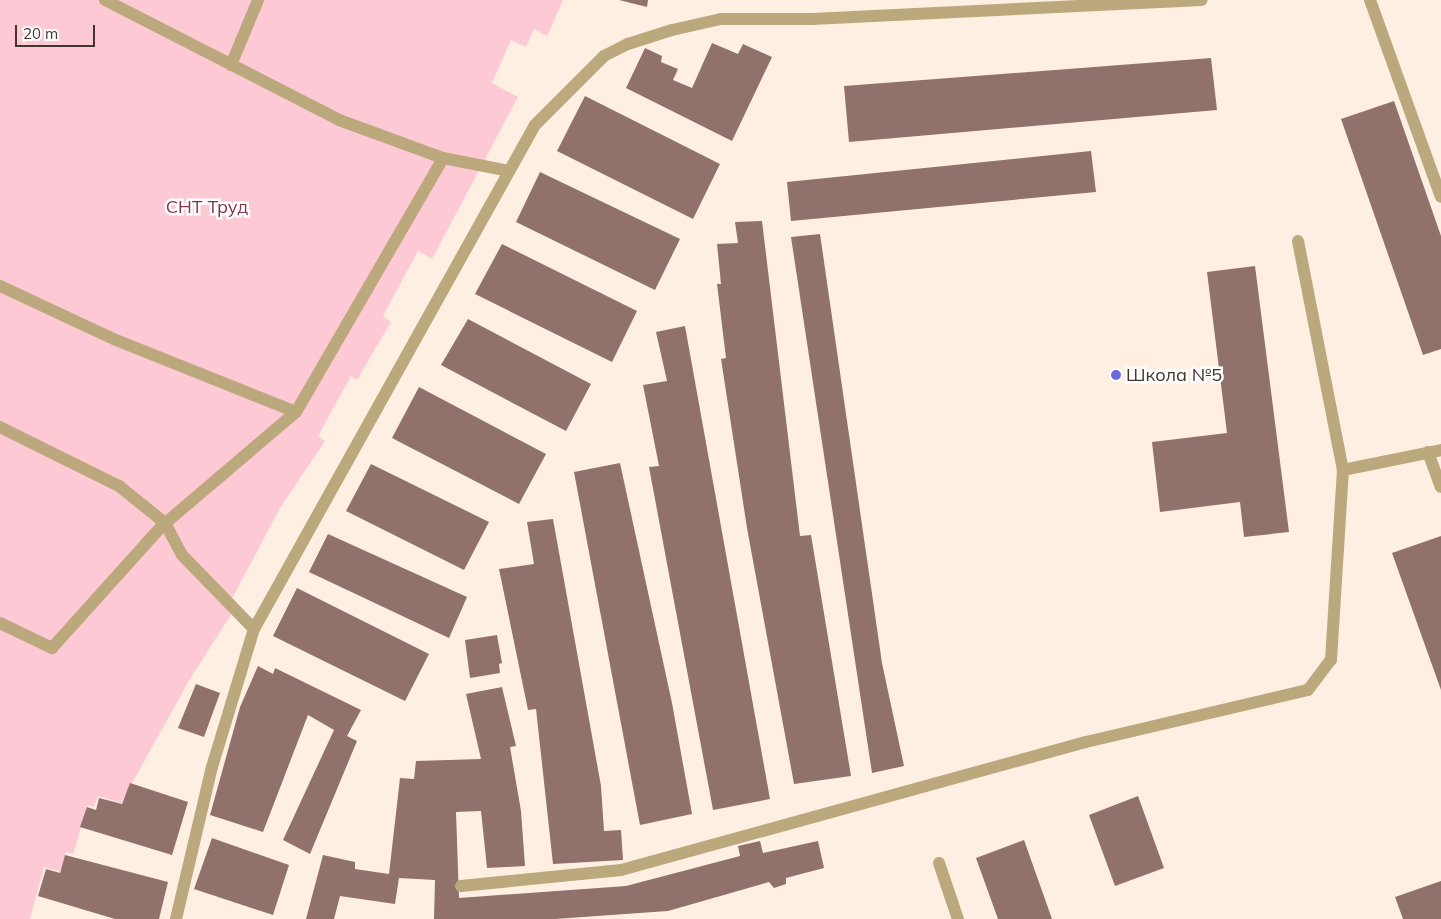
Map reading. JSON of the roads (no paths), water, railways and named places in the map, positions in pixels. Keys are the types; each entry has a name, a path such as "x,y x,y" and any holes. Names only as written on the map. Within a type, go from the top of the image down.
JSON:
{"street":[{"path":"105,0 339,120 443,158 509,171"},
{"path":"231,65 258,0"},
{"path":"176,919 212,767 254,629 535,125 604,56 628,44 672,30 721,19 812,19 1202,0"},
{"path":"1370,0 1441,197"},
{"path":"0,623 52,648 165,523 296,412 443,158"},
{"path":"461,886 620,870 1077,744 1308,690 1331,660 1343,470 1298,241"},
{"path":"0,286 116,340 296,412"},
{"path":"0,427 119,486 165,523 182,555 254,629"},
{"path":"1343,470 1435,451 1441,487"},
{"path":"939,863 958,919"}],"place":[{"name":"Школа №5","path":"1116,375"}],"park label":[{"name":"СНТ Труд","path":"207,207"}]}
